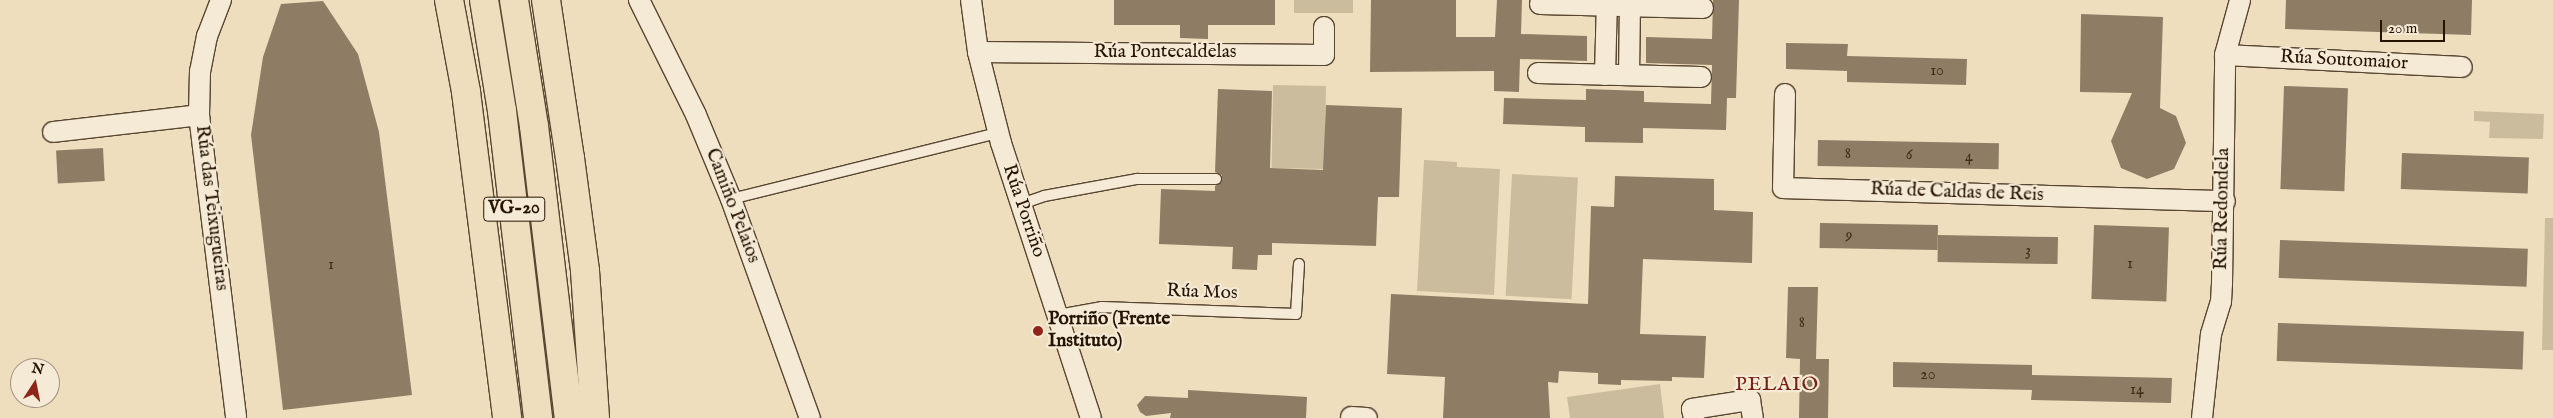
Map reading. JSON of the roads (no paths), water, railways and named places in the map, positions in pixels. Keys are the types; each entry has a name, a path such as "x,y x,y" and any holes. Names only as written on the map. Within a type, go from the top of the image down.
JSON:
{"highway":[{"path":"449,0 466,92 507,418"},
{"name":"VG-20","path":"484,0 502,111 538,418"},
{"name":"VG-20","path":"514,0 534,126 568,418"},
{"path":"546,0 569,148 585,271 596,418"}],"street":[{"name":"Rúa das Teixugueiras","path":"221,0 207,36 200,71 198,115 236,418"},
{"name":"Camiño Pelaios","path":"639,0 696,115 732,199 810,418"},
{"name":"Rúa Porriño","path":"971,0 978,52 998,133 1091,418"},
{"name":"Rúa Redondela","path":"2202,418 2211,334 2221,302 2225,201 2225,55 2240,0"},
{"path":"1605,75 1606,3"},
{"path":"1629,76 1630,3"},
{"path":"1540,4 1630,3 1703,8"},
{"name":"Rúa Pontecaldelas","path":"978,52 1324,55 1324,27"},
{"name":"Rúa Soutomaior","path":"2225,55 2462,67"},
{"path":"1538,73 1702,77"},
{"name":"Rúa de Caldas de Reis","path":"1785,94 1783,188 2225,201"},
{"path":"53,132 198,115"},
{"path":"1694,418 1692,409 1750,400 1753,418"}],"lane":[{"path":"732,199 998,133"},
{"path":"1021,204 1044,196 1136,179 1216,179"},
{"name":"Rúa Mos","path":"1058,315 1102,307 1296,314 1299,264"}],"place":[{"name":"Porriño (Frente Instituto)","path":"1038,331"}],"district":[{"name":"PELAIO","path":"1777,384"}]}
